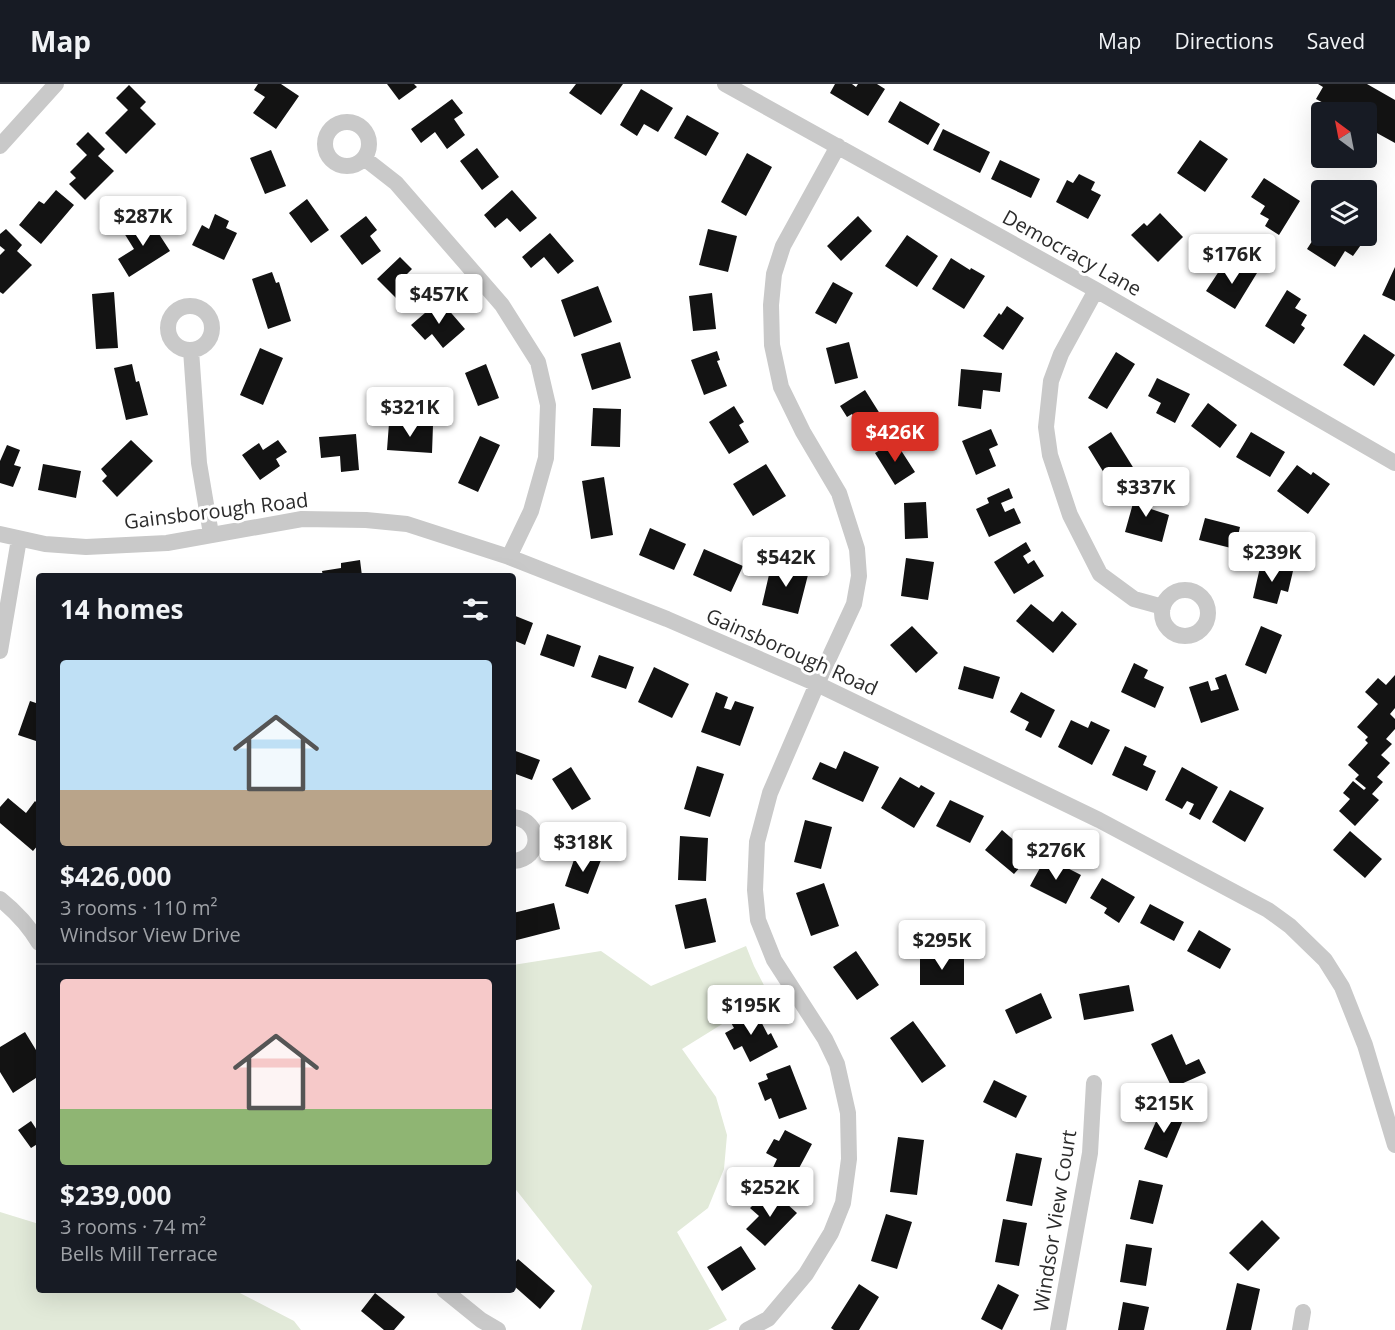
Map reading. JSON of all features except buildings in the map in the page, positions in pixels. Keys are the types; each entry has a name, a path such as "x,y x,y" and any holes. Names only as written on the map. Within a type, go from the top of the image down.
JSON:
{"street":[{"path":"0,146 56,84"},
{"name":"Democracy Lane","path":"725,84 1096,290 1395,463"},
{"path":"747,1330 772,1325 831,1233 843,1203 849,1159 848,1113 837,1064 825,1039 774,960 759,920 755,890 757,842 770,793 854,604 859,576 857,549 839,493 803,432 781,387 771,345 774,274 783,246 838,146"},
{"path":"364,158 396,183 502,305 538,362 548,405 546,458 531,511 509,557"},
{"path":"1096,290 1060,354 1051,381 1046,427 1050,455 1070,514 1100,574 1134,599 1163,607"},
{"path":"191,350 199,463 211,534"},
{"name":"Gainsborough Road","path":"0,534 45,544 86,547 167,543 302,519 366,520 407,524 509,557 667,619 817,684 1099,820 1268,910 1290,926 1325,960 1342,987 1365,1045 1395,1145"},
{"path":"0,651 19,539"},
{"path":"516,818 531,825 536,838 535,845 528,856 516,861"},
{"path":"0,899 12,908 36,938"},
{"name":"Windsor View Court","path":"1058,1330 1090,1153 1094,1083"},
{"path":"448,1293 481,1320 498,1330"},
{"path":"1299,1330 1303,1312"}],"green space":[{"path":"746,946 769,995 682,1049 716,1097 727,1135 724,1169 708,1208 677,1232 727,1320 708,1330 581,1330 592,1286 516,1190 516,965 601,951 651,986"},
{"path":"0,1212 36,1223 36,1293 240,1293 294,1321 301,1330 0,1330"}]}
